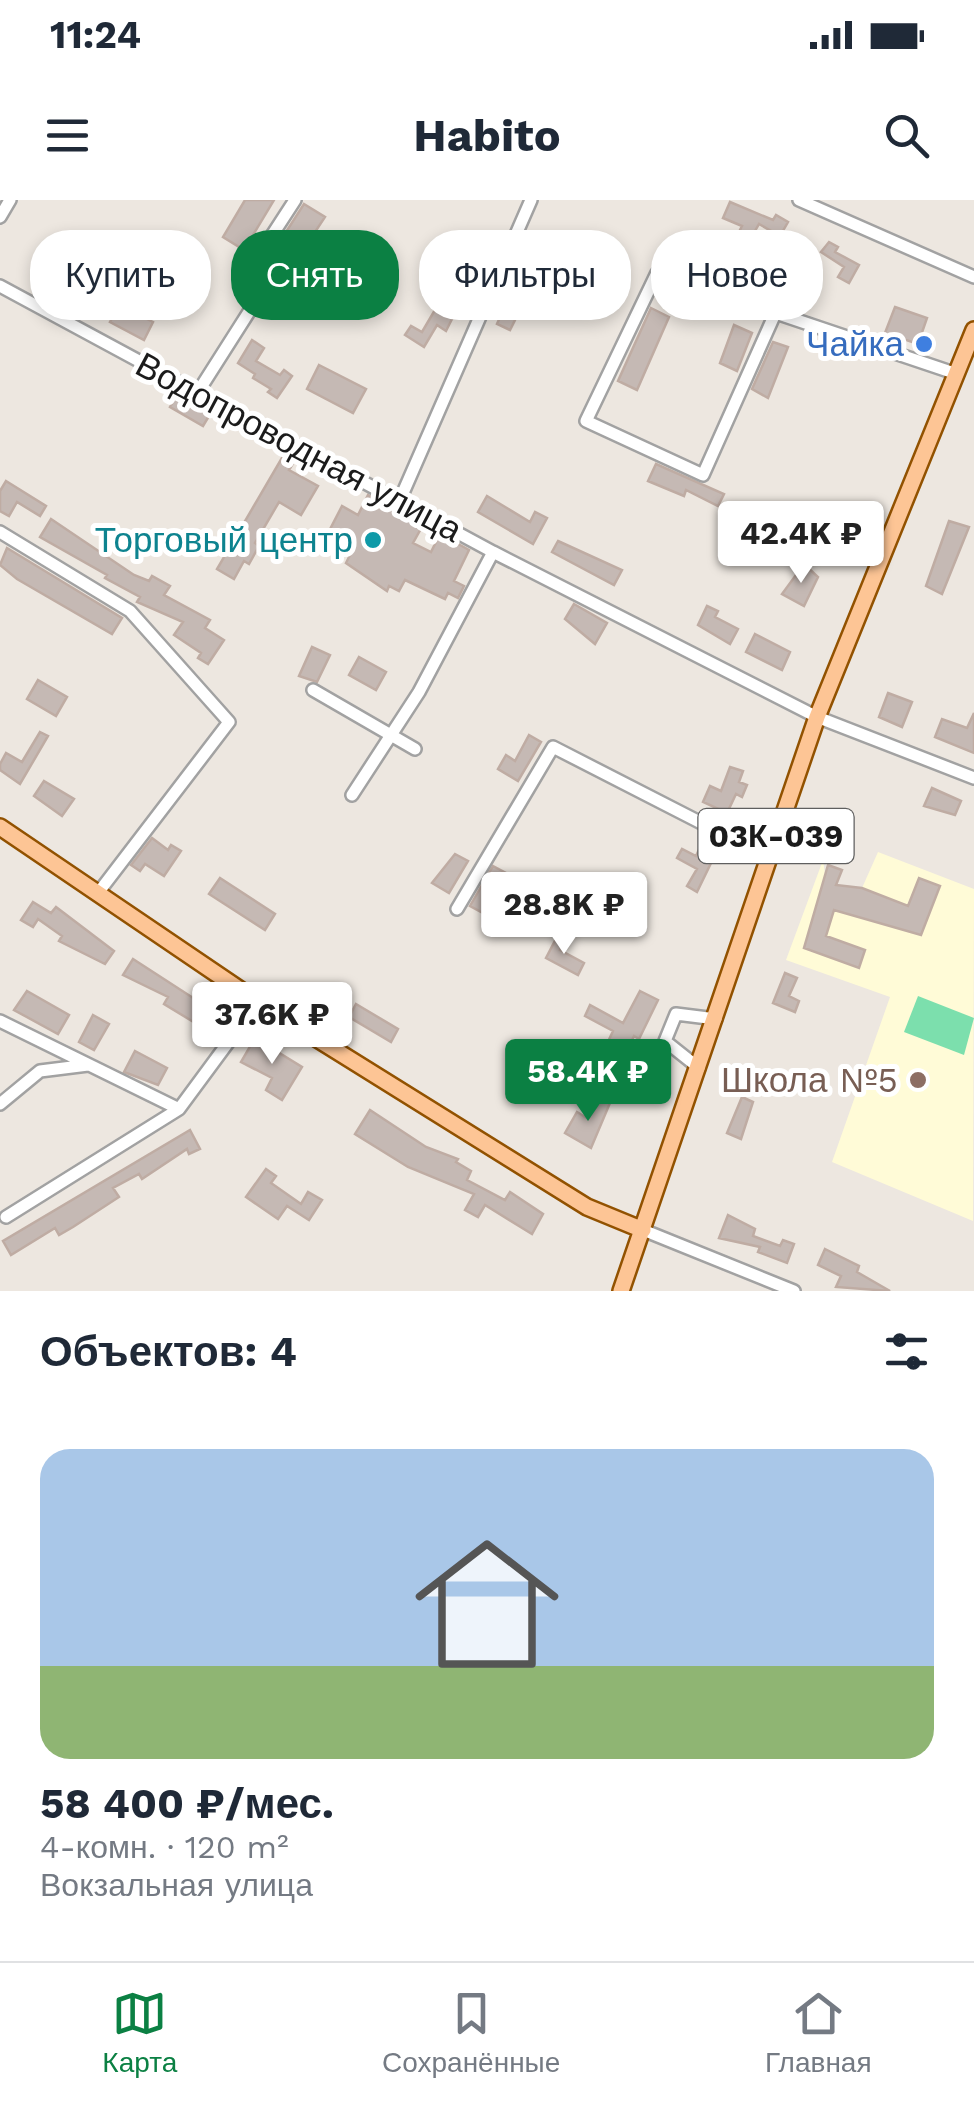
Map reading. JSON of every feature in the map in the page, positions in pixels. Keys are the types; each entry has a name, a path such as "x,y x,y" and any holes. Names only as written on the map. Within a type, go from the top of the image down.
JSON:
{"main road":[{"name":"03К-039","path":"621,1291 818,717 974,330"},
{"path":"0,827 258,1002 587,1206 643,1230"}],"street":[{"path":"0,217 10,200"},
{"path":"198,392 254,304 256,260 295,200"},
{"path":"399,502 530,200"},
{"path":"799,200 974,276"},
{"path":"657,273 774,316 703,475 586,421 657,273"},
{"name":"Водопроводная улица","path":"0,286 493,552 818,717 974,778"},
{"path":"787,320 957,374"},
{"path":"0,532 130,610 229,722 98,893"},
{"name":"Водопроводная улица","path":"352,795 420,692 493,552"},
{"path":"313,690 414,749"},
{"path":"456,910 554,747 719,832 772,848"},
{"path":"6,1218 179,1109 258,1002"},
{"path":"699,1068 665,1041 676,1014 716,1019"},
{"path":"0,1021 179,1109"},
{"path":"0,1104 40,1070 88,1065"},
{"path":"643,1230 794,1291"}],"shaded area":[{"name":"Школа №5","path":"878,852 974,889 973,1221 832,1162 890,997 786,960 823,860 826,881 845,890 862,888"}],"green space":[{"path":"918,996 974,1018 964,1055 904,1032"}],"building":[{"path":"245,200 274,200 256,230 231,230 231,242 223,237"},
{"path":"730,202 788,222 783,230 770,230 759,224 756,230 740,230 742,226 723,218"},
{"path":"304,204 325,217 316,230 287,230"},
{"path":"829,242 838,247 835,252 859,265 849,283 838,277 844,267 823,250"},
{"path":"895,307 927,318 918,344 885,333"},
{"path":"651,308 651,320 668,320 637,390 618,381"},
{"path":"149,320 153,322 144,340 110,322"},
{"path":"429,320 452,320 446,331 437,325 424,347 405,335 411,326 422,332"},
{"path":"499,320 515,320 510,330 497,324"},
{"path":"734,325 752,333 737,371 720,363"},
{"path":"252,340 264,348 256,361 280,375 284,370 292,376 277,398 268,392 271,389 253,378 255,374 238,363"},
{"path":"773,342 788,347 768,398 752,389"},
{"path":"319,365 366,389 353,413 307,389"},
{"path":"178,393 212,411 203,426 170,407"},
{"path":"286,451 297,457 289,470 318,486 301,515 279,502 255,543 259,546 249,564 244,561 234,579 217,569"},
{"path":"656,464 724,494 718,506 686,490 684,496 648,481"},
{"path":"6,481 46,506 40,516 17,502 9,516 0,511 0,491"},
{"name":"Торговый центр","path":"368,495 423,525 413,543 431,552 440,534 469,550 454,581 464,586 458,598 448,593 445,599 405,580 399,591 389,586 387,591 346,563 352,551 326,537 342,506 358,515"},
{"path":"487,496 530,522 535,512 547,518 533,544 478,512"},
{"path":"825,506 838,512 826,547 809,540"},
{"path":"51,519 134,575 149,581 152,576 170,586 164,595 210,620 205,628 224,640 208,664 198,658 201,653 174,635 183,622 137,602 140,597 40,537"},
{"path":"949,521 969,527 942,594 926,586"},
{"path":"558,541 622,570 614,585 552,552"},
{"path":"7,548 122,618 112,634 17,579 0,565"},
{"path":"804,564 818,577 804,606 782,594"},
{"path":"574,604 607,623 595,644 565,619"},
{"path":"707,606 718,611 715,617 738,629 730,644 698,625"},
{"path":"755,634 790,652 782,670 746,652"},
{"path":"312,647 330,655 317,682 299,676"},
{"path":"359,657 386,672 376,690 349,675"},
{"path":"38,680 67,697 56,716 27,699"},
{"path":"888,693 912,702 902,727 879,717"},
{"path":"974,713 974,753 935,737 942,719 967,728"},
{"path":"40,732 48,736 20,784 0,770 0,764 6,753 22,762"},
{"path":"529,735 541,742 518,781 498,769 506,755 515,761"},
{"path":"730,767 743,771 739,782 747,785 742,797 736,794 727,813 703,802 710,786 721,791"},
{"path":"44,781 74,799 62,816 34,796"},
{"path":"932,788 961,801 955,815 924,806"},
{"path":"152,838 168,850 171,845 181,851 164,876 145,864 140,871 131,865"},
{"path":"704,839 713,843 705,860 711,863 697,892 687,886 697,869 677,858 682,849 696,856"},
{"path":"455,854 468,861 449,893 432,883"},
{"path":"828,865 842,870 836,885 862,888 908,906 919,878 940,886 921,935 834,910 826,936 865,950 859,968 804,948"},
{"path":"493,866 506,873 483,913 470,906"},
{"path":"220,878 275,914 265,930 209,894"},
{"path":"33,902 51,913 56,907 114,951 105,964 59,941 62,936 38,919 33,927 21,920"},
{"path":"558,935 566,939 560,950 584,963 578,975 546,958"},
{"path":"133,959 221,1016 210,1032 164,1004 168,997 123,975"},
{"path":"785,973 797,978 789,996 799,1001 795,1012 773,1003"},
{"path":"27,991 69,1015 58,1034 14,1010"},
{"path":"640,991 658,1000 639,1039 634,1036 626,1053 607,1044 613,1031 585,1016 590,1005 623,1023"},
{"path":"356,1004 398,1029 391,1042 349,1017"},
{"path":"93,1015 109,1024 94,1050 79,1042"},
{"path":"255,1038 302,1067 282,1100 266,1090 272,1078 241,1062"},
{"path":"135,1051 167,1068 158,1085 124,1072"},
{"path":"597,1097 610,1103 591,1148 565,1133 577,1112 588,1119"},
{"path":"742,1097 753,1102 741,1139 727,1133"},
{"path":"370,1110 426,1147 458,1159 456,1162 471,1171 467,1180 505,1200 510,1192 543,1214 532,1234 485,1205 478,1217 465,1210 474,1194 408,1167 355,1134"},
{"path":"190,1130 200,1149 189,1154 187,1149 142,1179 139,1174 113,1188 119,1197 59,1235 55,1228 11,1255 3,1241"},
{"path":"266,1169 276,1176 271,1183 301,1204 308,1192 322,1200 309,1220 287,1206 278,1219 246,1197"},
{"path":"728,1215 755,1229 753,1236 780,1246 783,1240 794,1244 787,1263 758,1252 760,1247 719,1238"},
{"path":"825,1249 859,1266 857,1272 890,1291 836,1287 841,1276 818,1265"}],"place":[{"name":"Чайка","path":"924,344"},
{"name":"Торговый центр","path":"373,540"},
{"name":"Школа №5","path":"918,1080"}]}
